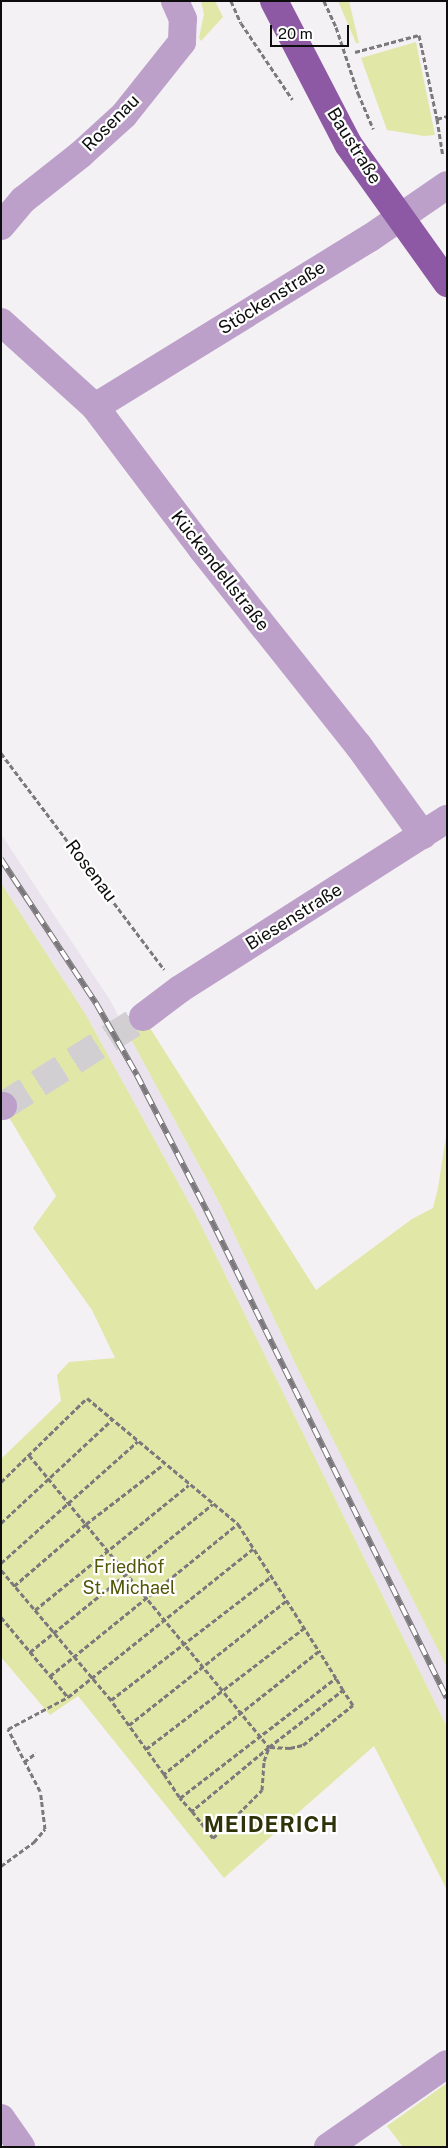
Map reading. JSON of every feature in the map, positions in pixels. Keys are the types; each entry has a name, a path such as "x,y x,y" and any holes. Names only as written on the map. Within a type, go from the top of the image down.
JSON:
{"main road":[{"name":"Baustraße","path":"274,1 348,144 447,283"}],"street":[{"name":"Rosenau","path":"1,226 23,200 80,155 124,115 182,42 183,19 174,1"},
{"name":"Stöckenstraße","path":"95,407 401,217 447,185"},
{"name":"Kückendellstraße","path":"1,322 95,407 202,549 358,745 423,835"},
{"name":"Biesenstraße","path":"143,1017 180,989 447,819"},
{"path":"328,2147 447,2064"},
{"path":"1,2118 21,2147"}],"path":[{"path":"324,1 336,27 358,93 377,136"},
{"path":"355,52 419,35 437,118 443,156"},
{"path":"437,118 447,116"},
{"name":"Rosenau","path":"1,753 180,989"},
{"path":"1,1482 87,1398 238,1524 353,1705 303,1745 290,1748 269,1747"},
{"path":"1,1523 112,1420"},
{"path":"1,1563 138,1441"},
{"path":"29,1455 269,1747"},
{"path":"14,1586 86,1524 164,1464"},
{"path":"35,1610 189,1485"},
{"path":"30,1652 214,1504"},
{"path":"50,1676 238,1524"},
{"path":"1,1866 34,1842 45,1829 40,1791 8,1729 68,1697 253,1549"},
{"path":"1,1570 111,1700 180,1798 213,1838 262,1790 264,1760 269,1747"},
{"path":"111,1700 271,1577"},
{"path":"129,1725 287,1600"},
{"path":"1,1617 68,1697"},
{"path":"146,1749 304,1628"},
{"path":"164,1774 319,1651"},
{"path":"180,1798 336,1678"},
{"path":"192,1811 269,1747 344,1690"},
{"path":"24,1762 36,1753"}],"shaded area":[{"path":"1,834 110,1000 220,1204 296,1365 447,1668 447,1727 197,1217 86,1015 1,883"}],"green space":[{"path":"201,1 215,1 223,17 201,41 199,38 204,14"},
{"path":"338,1 349,1 359,43 356,43"},
{"path":"416,42 435,135 424,136 387,130 361,58"},
{"name":"Friedhof St. Michael","path":"1,883 86,1015 197,1217 447,1727 447,1890 374,1746 224,1878 78,1696 50,1715 1,1657 1,1459 61,1401 57,1375 69,1362 115,1358 92,1310 33,1228 56,1196 1,1104"},
{"path":"143,1017 316,1290 412,1219 433,1208 447,1130 447,1668 296,1365 220,1204 125,1028"},
{"path":"447,2083 447,2147 403,2147 387,2126"}],"tunnel":[{"path":"3,1106 143,1017"}],"railway":[{"path":"1,859 96,1003 137,1075 207,1211 447,1698"}],"district":[{"name":"MEIDERICH","path":"271,1825"}]}
